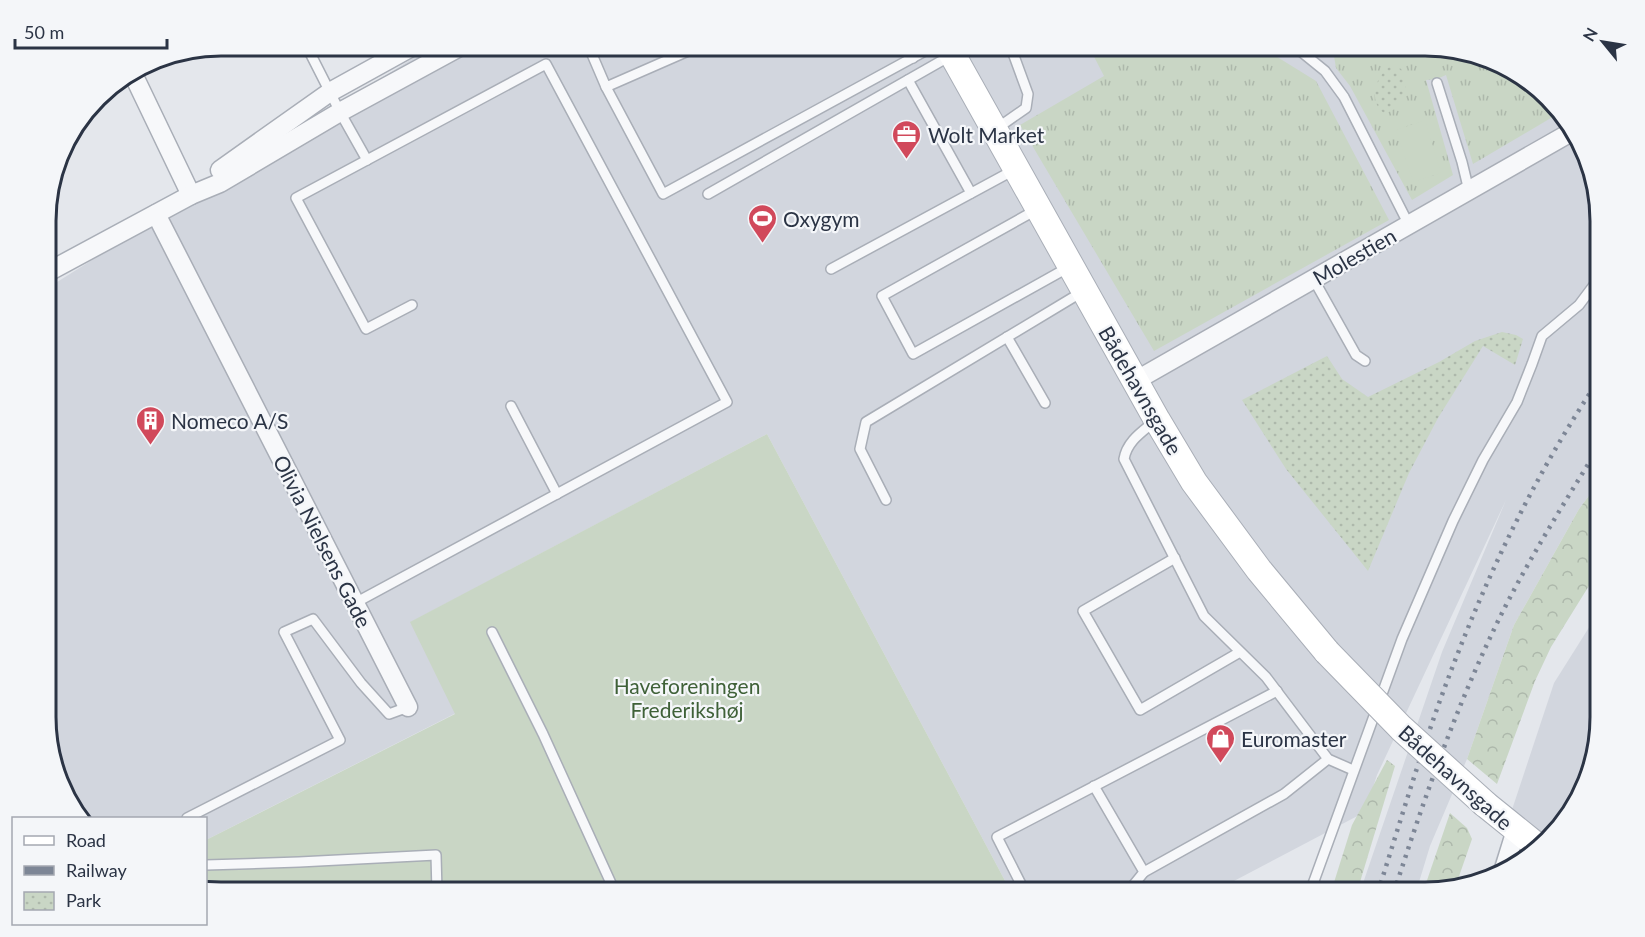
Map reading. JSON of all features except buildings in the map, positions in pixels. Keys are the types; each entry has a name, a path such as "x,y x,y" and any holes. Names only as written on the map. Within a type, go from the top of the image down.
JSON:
{"street":[{"path":"191,195 216,173 330,92 395,56"},
{"path":"56,268 191,195 220,183 340,112 442,56"},
{"name":"Bådehavnsgade","path":"950,56 1194,482 1252,562 1327,652 1401,728 1485,804 1532,842"},
{"path":"136,80 191,195"},
{"name":"Molestien","path":"1135,381 1565,135"},
{"name":"Olivia Nielsens Gade","path":"156,214 408,707"},
{"path":"1507,859 1516,830"}],"lane":[{"path":"312,56 367,160"},
{"path":"593,56 606,87 663,194 919,56"},
{"path":"606,87 677,56"},
{"path":"708,194 908,80 936,56"},
{"path":"994,130 1026,108 1028,94 1014,56"},
{"path":"1306,56 1324,71 1344,97 1409,225"},
{"path":"355,603 728,402 546,64 296,198 366,330 412,305"},
{"path":"908,80 971,193"},
{"path":"1437,83 1469,190"},
{"path":"831,269 1016,169"},
{"path":"1038,209 882,296 908,344 914,354 1071,266"},
{"path":"1314,279 1356,355 1365,361"},
{"path":"886,500 860,449 866,422 1084,291"},
{"name":"Bådehavnsgade","path":"1314,881 1402,639 1453,521 1483,460 1517,402 1542,336 1579,305 1589,292"},
{"path":"1007,337 1045,403"},
{"path":"511,406 557,494"},
{"path":"1157,420 1132,441 1126,450 1124,459 1204,616 1266,677 1328,759 1353,771"},
{"path":"1174,558 1083,611 1140,710 1240,652"},
{"path":"191,817 340,740 284,632 313,619 361,683 389,714 408,707"},
{"path":"492,632 548,744 610,882"},
{"path":"1019,881 997,837 1277,691"},
{"path":"1136,881 1144,872 1284,794 1328,759"},
{"path":"1094,786 1144,872"},
{"path":"207,865 436,855 437,882"}],"shaded area":[{"path":"417,56 1446,57 1488,68 1525,90 1541,104 1567,138 1584,178 1589,210 1589,496 1579,509 1514,625 1467,759 1430,846 1419,881 1364,881 1442,652 1506,500 1377,775 1365,812 1234,881 1005,881 767,434 411,622 456,713 207,839 207,817 90,817 68,780 61,759 56,716 56,283"},
{"path":"1589,627 1589,727 1584,759 1577,780 1562,808 1549,825 1516,854 1493,866 1554,683"}],"green space":[{"path":"1094,56 1276,56 1316,81 1389,220 1154,351 1020,125 1104,76"},
{"path":"1334,56 1424,56 1467,61 1507,78 1525,90 1552,117 1473,164 1446,75 1426,80 1453,175 1412,200 1350,86 1336,68"},
{"path":"1393,65 1400,68 1404,74 1405,90 1398,106 1384,113 1376,102 1376,88 1382,74"},
{"path":"1425,120 1441,173 1413,182 1396,130"},
{"path":"1502,332 1523,339 1515,365 1483,346 1438,418 1409,473 1368,571 1286,469 1242,400 1327,356 1342,379 1368,397 1439,362 1475,341"},
{"name":"Haveforeningen Frederikshøj","path":"767,434 1005,881 207,881 207,839 455,714 410,622"},
{"path":"1589,496 1589,586 1551,647 1535,681 1497,784 1467,759 1514,625 1579,509"},
{"path":"1387,760 1395,766 1360,881 1334,881 1352,825"},
{"path":"1450,813 1467,828 1472,839 1459,878 1427,881"}],"railway":[{"path":"1381,881 1435,716 1486,585 1520,514 1589,394"},
{"path":"1398,881 1443,749 1471,679 1503,611 1589,463"}],"place":[{"name":"Wolt Market","path":"907,160"},
{"name":"Oxygym","path":"762,244"},
{"name":"Nomeco A/S","path":"150,446"},
{"name":"Euromaster","path":"1220,764"}]}
